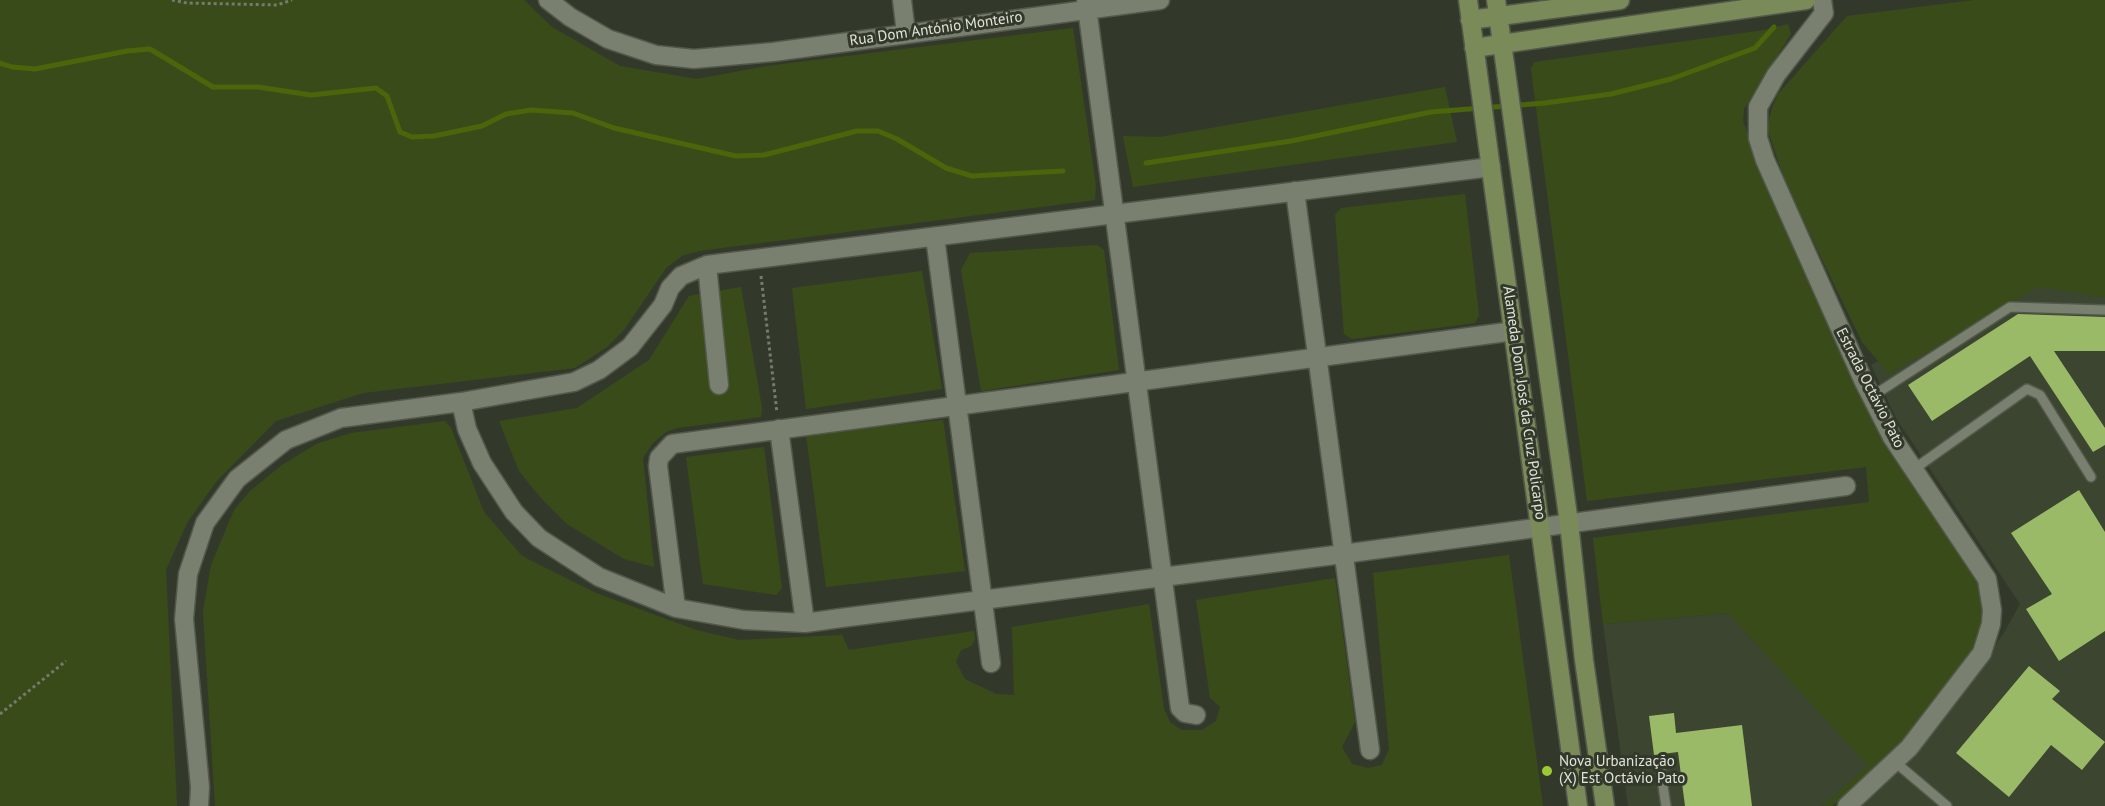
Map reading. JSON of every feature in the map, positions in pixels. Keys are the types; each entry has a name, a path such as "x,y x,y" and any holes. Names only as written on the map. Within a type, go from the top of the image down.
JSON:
{"street":[{"name":"Rua Dom António Monteiro","path":"548,0 590,29 624,45 675,58 712,59 906,33 1087,5 1160,0"},
{"path":"902,0 906,33"},
{"name":"Alameda Dom José da Cruz Policarpo","path":"1468,0 1578,806"},
{"path":"1470,20 1497,8 1620,0"},
{"path":"1474,48 1806,0"},
{"name":"Estrada Octávio Pato","path":"1822,0 1824,14 1776,75 1758,107 1758,138 1765,160 1871,397 1892,436 1987,579 1991,593 1991,624 1982,653 1895,762 1847,806"},
{"path":"1087,5 1180,708 1185,713 1196,715"},
{"name":"Alameda Dom José da Cruz Policarpo","path":"1497,8 1569,523 1584,660 1605,806"},
{"path":"199,806 200,787 184,619 188,574 205,523 237,479 286,440 341,418 461,402 574,382 599,370 630,347 663,305 670,288 681,276 707,265 1491,166"},
{"path":"1295,191 1370,750"},
{"path":"935,237 991,663"},
{"path":"707,265 719,385"},
{"path":"676,608 659,478 659,458 672,444 1514,331"},
{"path":"461,402 467,429 482,464 514,512 539,537 598,577 676,608 744,620 805,623 984,598 1162,578 1846,486"},
{"path":"779,429 805,623"}],"lane":[{"path":"1871,397 2010,307 2105,310"},
{"path":"1914,469 2027,389 2040,395 2091,477"},
{"path":"1895,762 1947,806"},
{"path":"1660,766 1666,806"}],"path":[{"path":"172,0 187,3 277,4 292,0"},
{"path":"759,258 779,429"},
{"path":"0,714 66,661"}],"shaded area":[{"path":"2039,276 2105,286 2105,806 1862,806 1917,751 2004,633 2020,604 1896,418 1871,365"},
{"path":"1728,613 1869,766 1822,806 1628,806 1603,624"}],"green space":[{"path":"0,0 524,0 552,27 620,66 697,79 767,66 1073,28 1096,186 1095,200 699,251 682,256 666,268 624,330 607,347 575,368 363,393 276,421 216,482 187,523 166,570 177,806 0,806"},
{"path":"1974,0 2105,0 2105,297 2038,287 1889,374 1862,342 1787,187 1767,128 1778,94 1847,16"},
{"path":"1788,24 1791,34 1744,109 1743,122 1862,397 1975,573 1980,589 1983,624 1981,641 1918,727 1885,762 1832,806 1822,806 1868,766 1728,613 1603,624 1593,538 1869,502 1866,467 1587,501 1531,69 1534,62 1765,30"},
{"path":"1445,87 1457,142 1133,187 1123,136 1160,137"},
{"path":"1465,194 1479,315 1475,323 1352,339 1344,334 1335,215 1341,208"},
{"path":"1097,245 1104,250 1119,370 981,391 961,270 970,253"},
{"path":"922,271 942,389 806,409 792,288"},
{"path":"741,287 762,408 761,417 677,428 666,432 653,443 643,458 654,567 624,559 567,524 541,498 519,471 499,421 577,408 649,360 689,296"},
{"path":"943,420 965,571 826,587 806,434"},
{"path":"445,421 451,428 484,512 522,556 596,593 696,630 739,640 842,635 849,650 974,631 975,639 971,646 961,650 956,662 965,679 996,694 1014,695 1012,627 1149,604 1164,709 1170,722 1181,730 1202,730 1216,721 1220,707 1210,698 1196,600 1335,578 1355,722 1342,747 1352,764 1368,768 1382,765 1389,749 1373,573 1509,555 1543,806 215,806 203,612 211,565 234,510 250,491 282,465 316,444 351,433"},
{"path":"764,447 782,588 776,595 703,584 686,457"}],"building":[{"path":"2018,314 2105,317 2105,351 2054,351 2105,428 2105,445 2093,452 2030,356 1932,421 1908,385"},
{"path":"2079,490 2105,532 2105,631 2059,661 2026,609 2052,594 2011,533"},
{"path":"2029,666 2060,691 2052,699 2105,742 2082,770 2051,745 2009,797 1956,753"},
{"path":"1674,713 1676,733 1742,725 1752,806 1685,806 1678,752 1654,755 1649,716"}],"waterway":[{"path":"1146,163 1291,141 1431,112 1545,103 1611,94 1671,79 1755,48 1774,27"},
{"path":"0,63 12,67 35,69 127,51 150,49 213,87 258,87 311,95 376,88 387,96 400,132 412,137 434,136 482,126 506,114 531,110 573,113 614,128 736,156 764,155 857,131 878,131 897,139 946,168 972,176 1063,171"}],"place":[{"name":"Nova Urbanização (X) Est Octávio Pato","path":"1547,771"}]}
